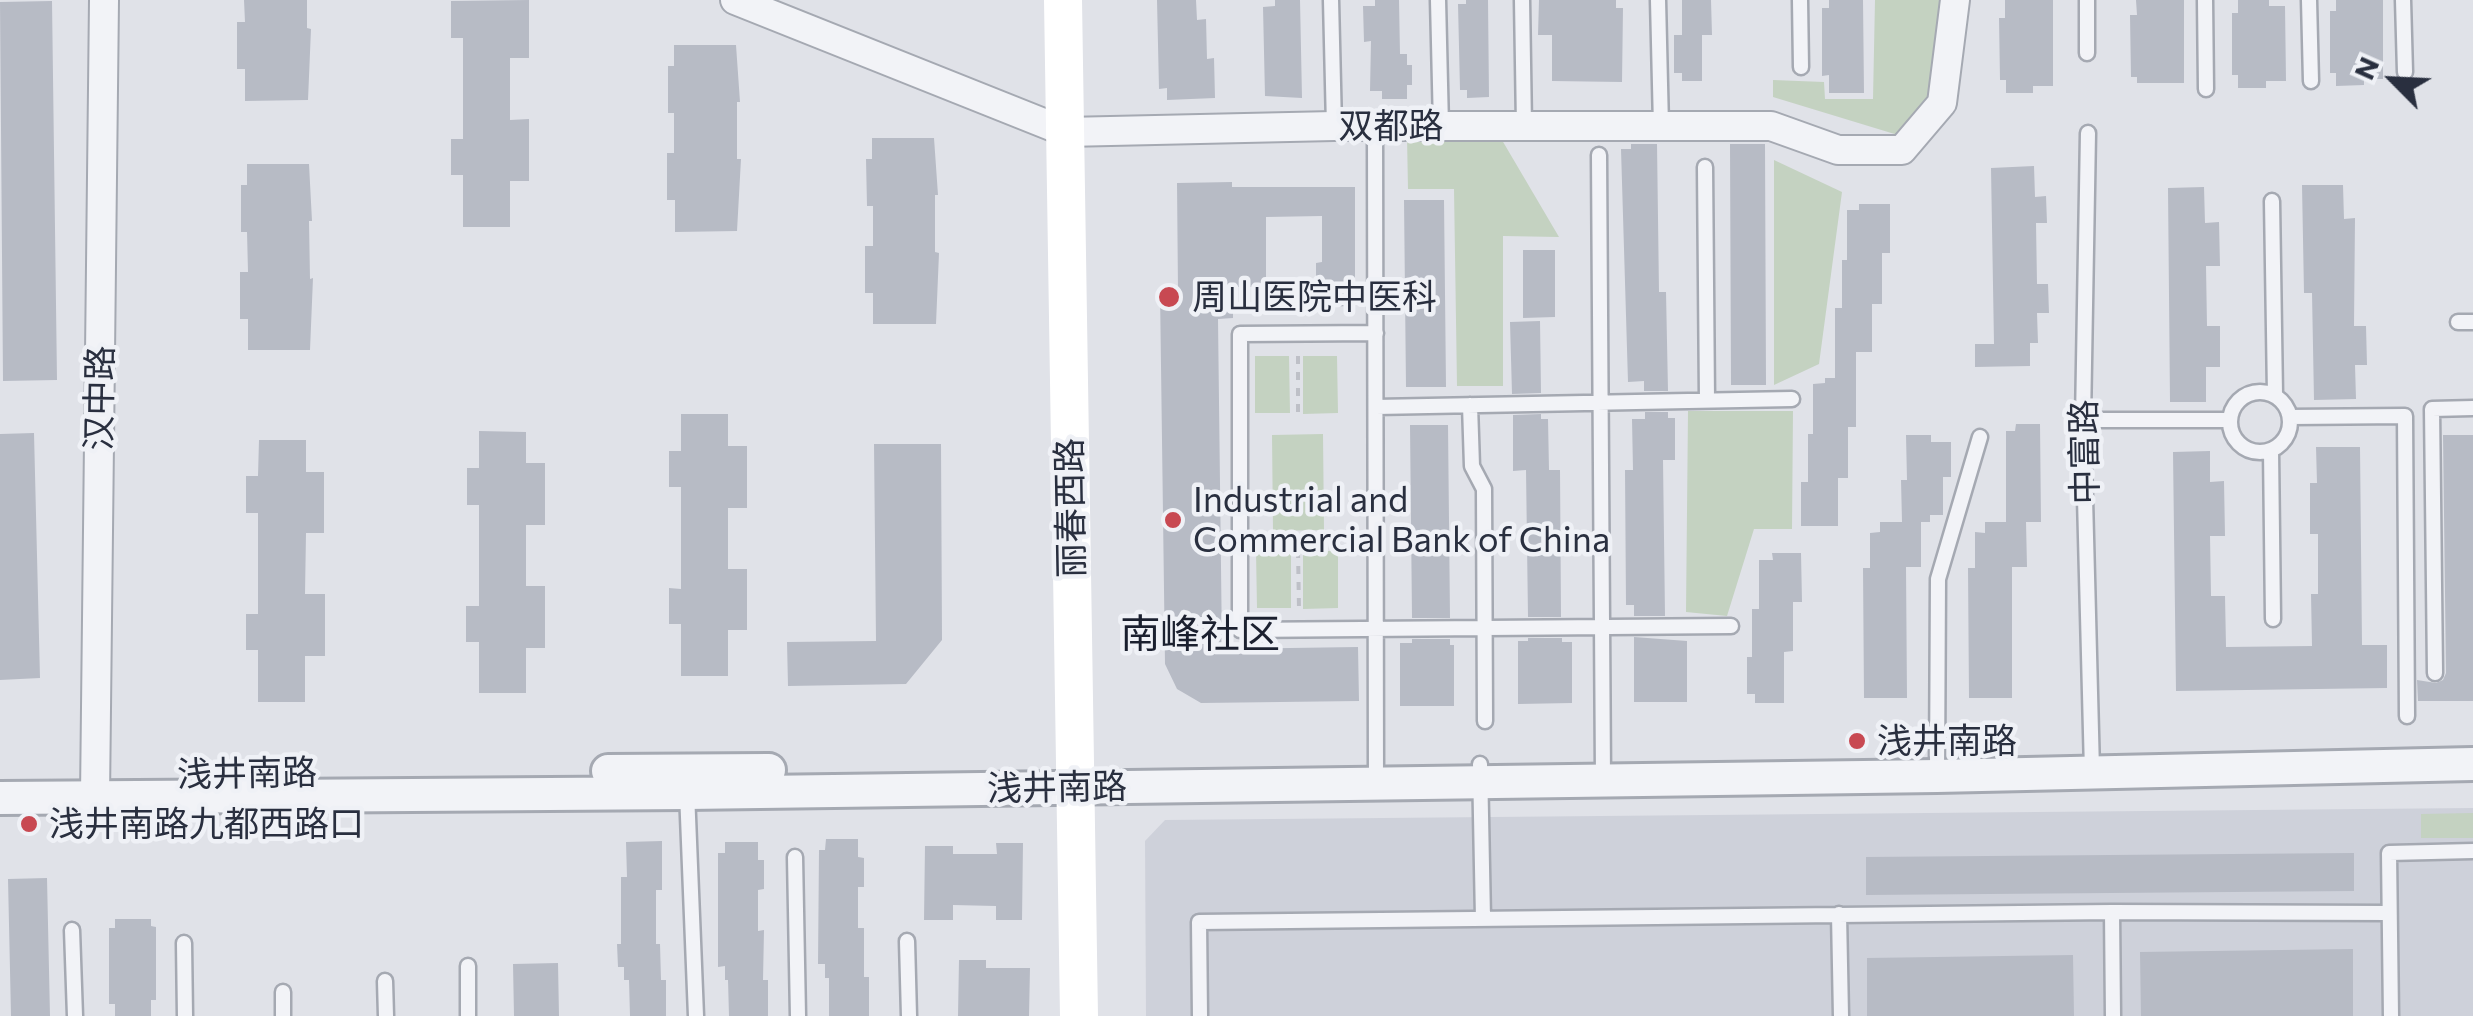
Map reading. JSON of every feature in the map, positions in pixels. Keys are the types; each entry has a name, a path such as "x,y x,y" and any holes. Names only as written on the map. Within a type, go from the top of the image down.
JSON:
{"main road":[{"name":"丽春西路","path":"1064,0 1077,132 1086,777 1099,1016"},
{"name":"丽春西路","path":"1077,132 1087,0"},
{"name":"丽春西路","path":"1079,1016 1086,777"}],"street":[{"name":"汉中路","path":"96,786 104,0"},
{"name":"双都路","path":"735,0 1077,132 1334,126 1771,126 1838,150 1902,150 1942,103 1955,0"},
{"name":"浅井南路","path":"2092,763 2473,747"},
{"name":"浅井南路","path":"0,777 96,786 1602,772 2092,763 2473,764"},
{"name":"浅井南路","path":"0,798 96,786"}],"lane":[{"path":"1330,0 1334,126"},
{"path":"1438,0 1441,126"},
{"path":"1522,0 1524,126"},
{"path":"1658,0 1661,126"},
{"path":"1800,0 1801,67"},
{"path":"2086,0 2087,53"},
{"path":"2205,0 2206,88"},
{"path":"2309,0 2311,81"},
{"path":"2403,0 2405,72"},
{"path":"1375,126 1376,774"},
{"name":"中富路","path":"2088,133 2083,420 2092,763"},
{"path":"1599,156 1602,772"},
{"path":"1705,166 1707,400"},
{"path":"2272,202 2275,395"},
{"path":"1376,333 1240,334 1240,630 1732,626"},
{"path":"2262,392 2275,395 2290,417 2289,431 2282,443 2258,452 2244,448 2235,439 2230,420 2238,401 2249,393 2262,392"},
{"path":"1376,407 1792,399"},
{"path":"1470,405 1472,466 1484,490 1484,722"},
{"path":"2434,673 2432,409 2473,408"},
{"path":"2290,417 2405,416 2407,716"},
{"path":"2083,420 2230,420"},
{"path":"1936,766 1938,579 1980,438"},
{"path":"2271,450 2274,619"},
{"path":"1480,772 1483,919"},
{"path":"687,782 696,1016"},
{"path":"2391,1016 2388,853 2473,852"},
{"path":"796,857 798,1016"},
{"path":"2112,912 2113,1016"},
{"path":"1200,1016 1199,922 1839,914 2390,913"},
{"path":"1839,914 1841,1016"},
{"path":"72,930 75,1016"},
{"path":"907,941 909,1016"},
{"path":"184,943 185,1016"},
{"path":"468,966 468,1016"},
{"path":"386,980 386,1016"},
{"path":"283,992 283,1016"}],"path":[{"path":"1298,334 1298,412"},
{"path":"1298,550 1299,629"}],"shaded area":[{"path":"2473,808 2473,1016 1146,1016 1145,841 1165,820"}],"green space":[{"path":"1875,0 1954,0 1942,92 1911,139 1773,97 1773,80 1824,82 1825,99 1873,99"},
{"path":"1499,135 1559,237 1503,236 1503,386 1457,386 1454,189 1408,189 1407,137"},
{"path":"1774,160 1842,192 1819,364 1774,385"},
{"path":"1255,356 1289,356 1290,413 1255,413"},
{"path":"1303,356 1337,356 1338,413 1303,414"},
{"path":"1688,411 1793,411 1792,529 1754,529 1727,616 1686,612"},
{"path":"1323,434 1324,530 1273,531 1272,435"},
{"path":"1256,551 1291,551 1291,608 1257,608"},
{"path":"1303,551 1338,551 1338,608 1303,609"},
{"path":"2473,813 2473,838 2421,838 2421,814"}],"building":[{"path":"244,0 307,0 307,28 311,29 308,100 245,101 245,69 237,69 237,22 245,22"},
{"path":"529,0 529,58 510,58 510,120 529,119 529,181 510,181 510,227 463,227 463,175 451,175 451,139 463,139 463,38 451,38 451,1"},
{"path":"1157,0 1196,0 1197,20 1206,19 1207,59 1214,58 1215,98 1167,100 1167,88 1159,89"},
{"path":"1275,0 1300,0 1302,98 1265,96 1263,7 1275,6"},
{"path":"1375,0 1399,0 1400,54 1407,54 1407,65 1412,65 1407,99 1382,99 1382,91 1370,91 1371,41 1364,42 1363,6 1375,6"},
{"path":"1466,0 1488,0 1489,97 1467,98 1467,90 1460,90 1458,4 1466,4"},
{"path":"1539,0 1616,0 1616,8 1623,8 1622,82 1552,81 1552,35 1538,35"},
{"path":"1682,0 1711,0 1712,35 1702,35 1702,81 1682,81 1682,73 1674,73 1674,35 1682,35"},
{"path":"1829,0 1863,0 1864,93 1829,93 1829,75 1822,76 1822,8 1829,8"},
{"path":"2005,0 2053,0 2053,86 2033,86 2033,93 2006,93 2006,80 2000,80 1999,18 2005,18"},
{"path":"2136,0 2184,0 2184,83 2137,83 2137,77 2131,77 2130,15 2137,15"},
{"path":"2238,0 2269,0 2269,6 2285,6 2286,81 2266,81 2266,88 2238,88 2238,75 2232,75 2232,13 2238,13"},
{"path":"2336,0 2383,0 2383,79 2364,79 2364,85 2336,86 2336,73 2330,73 2330,11 2336,11"},
{"path":"52,1 57,380 3,381 0,2"},
{"path":"674,45 736,45 740,102 737,159 741,159 737,231 675,232 675,200 667,200 667,153 674,153 674,113 668,113 668,66 674,66"},
{"path":"872,138 934,138 938,195 935,252 939,253 936,324 873,324 873,293 865,293 865,246 873,246 873,206 867,206 866,159 872,159"},
{"path":"1631,144 1657,144 1659,292 1666,292 1668,391 1644,391 1644,381 1628,382 1621,149 1631,149"},
{"path":"1730,144 1765,144 1766,385 1731,385"},
{"path":"247,164 309,164 310,279 313,278 310,350 248,350 248,319 240,319 240,272 248,272 247,232 241,232 241,185 247,185"},
{"path":"2034,166 2035,197 2046,196 2047,223 2036,223 2037,284 2048,284 2049,313 2037,313 2038,343 2030,343 2030,366 1975,367 1975,344 1994,344 1991,168"},
{"path":"1232,182 1232,187 1355,187 1355,306 1316,307 1316,263 1322,262 1322,216 1266,217 1266,287 1233,287 1233,318 1218,319 1222,649 1358,647 1359,701 1201,703 1177,689 1165,664 1160,291 1178,291 1177,183"},
{"path":"2302,185 2343,185 2344,219 2355,218 2354,326 2366,326 2367,365 2355,365 2356,399 2314,400 2312,293 2304,293"},
{"path":"2204,187 2205,223 2219,222 2220,266 2206,266 2207,326 2220,326 2220,367 2206,367 2206,402 2170,402 2168,188"},
{"path":"1404,200 1444,200 1446,387 1406,387"},
{"path":"1859,204 1890,204 1890,253 1882,253 1882,304 1872,304 1872,352 1856,352 1856,427 1848,427 1848,478 1838,478 1838,526 1801,526 1801,482 1808,482 1808,434 1813,434 1813,384 1835,378 1835,308 1842,308 1847,210 1859,210"},
{"path":"1523,250 1555,250 1555,317 1523,318"},
{"path":"1540,321 1541,393 1512,394 1510,322"},
{"path":"1645,412 1668,412 1668,418 1675,418 1675,460 1663,460 1665,616 1634,616 1634,605 1626,605 1625,470 1633,470 1632,419 1645,419"},
{"path":"681,414 728,414 728,446 747,446 747,508 728,508 728,569 747,569 747,630 728,630 728,676 681,676 681,624 669,624 669,588 681,589 681,487 669,487 669,451 681,451"},
{"path":"1541,414 1541,419 1548,419 1549,470 1560,470 1561,617 1528,617 1526,470 1513,471 1513,415"},
{"path":"2016,424 2040,424 2041,522 2026,522 2027,567 2012,567 2012,698 1969,698 1968,568 1975,568 1975,532 1985,533 1985,522 2006,522 2006,431 2015,431"},
{"path":"1410,425 1448,425 1450,618 1412,618"},
{"path":"479,431 526,432 526,463 545,463 545,525 526,525 526,586 545,586 545,648 526,648 526,693 479,693 479,642 466,642 466,606 479,606 479,505 467,505 467,468 479,468"},
{"path":"34,433 40,678 0,680 0,434"},
{"path":"1906,435 1931,435 1931,442 1951,442 1951,477 1943,477 1943,515 1930,515 1930,522 1921,522 1921,567 1906,567 1907,698 1864,698 1863,568 1870,568 1870,533 1880,532 1880,522 1902,522 1901,480 1907,480"},
{"path":"2443,435 2473,435 2473,701 2418,701 2417,680 2436,683 2446,673"},
{"path":"259,440 306,440 306,472 324,472 324,533 306,533 305,594 325,594 325,656 305,656 305,702 258,702 258,650 246,650 246,614 258,614 258,513 246,513 246,476 258,476"},
{"path":"874,444 941,444 942,640 906,684 788,686 787,642 876,641"},
{"path":"2316,447 2360,447 2362,645 2387,645 2387,688 2176,691 2173,452 2210,451 2210,482 2224,481 2225,536 2210,536 2211,596 2225,596 2226,647 2312,646 2311,594 2318,594 2318,534 2310,534 2310,483 2317,483"},
{"path":"1772,553 1801,553 1802,602 1793,602 1793,651 1784,652 1784,703 1755,703 1755,694 1747,694 1752,609 1759,609 1759,560 1773,560"},
{"path":"1634,637 1687,641 1687,702 1634,702"},
{"path":"1562,638 1562,642 1572,642 1572,703 1518,704 1518,641"},
{"path":"1412,639 1450,639 1450,645 1454,645 1454,706 1400,706 1400,643 1412,643"},
{"path":"826,839 858,839 858,857 864,858 864,887 858,887 858,928 864,928 869,1016 829,1016 829,978 825,978 825,964 818,964 819,850 825,850"},
{"path":"662,841 662,890 656,890 656,944 660,944 661,980 666,980 666,1016 630,1016 629,980 624,980 624,967 618,967 617,944 621,944 621,877 627,877 626,842"},
{"path":"725,842 758,842 758,860 764,860 764,889 758,890 758,931 764,930 763,980 768,980 768,1016 729,1016 725,966 718,967 718,853 725,853"},
{"path":"996,843 1023,843 1022,920 996,920 996,906 953,905 953,920 924,920 925,846 953,846 953,854 997,854"},
{"path":"2354,853 2354,891 1866,895 1866,857"},
{"path":"47,878 50,1016 11,1016 8,879"},
{"path":"115,919 151,919 151,926 156,927 156,1000 151,1000 151,1016 115,1016 115,1004 109,1004 109,928 115,928"},
{"path":"2353,949 2353,1016 2141,1016 2140,952"},
{"path":"2073,955 2074,1016 1867,1016 1867,958"},
{"path":"959,960 986,960 986,968 1030,968 1029,1016 958,1016"},
{"path":"558,963 559,1016 514,1016 513,964"}],"place":[{"name":"周山医院中医科","path":"1169,297"},
{"name":"Industrial and Commercial Bank of China","path":"1173,520"},
{"name":"浅井南路","path":"1857,741"},
{"name":"浅井南路九都西路口","path":"29,824"}],"district":[{"name":"南峰社区","path":"1200,635"}]}
